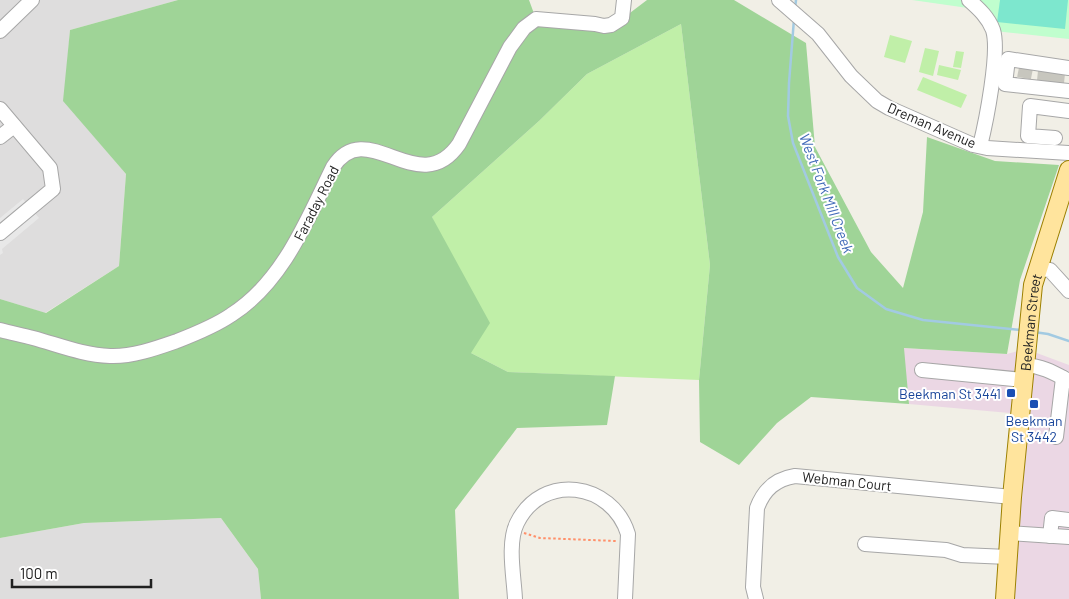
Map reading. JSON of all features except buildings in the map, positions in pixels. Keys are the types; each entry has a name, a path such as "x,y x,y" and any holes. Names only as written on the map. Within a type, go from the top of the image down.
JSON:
{"main road":[{"name":"Beekman Street","path":"1005,599 1012,497 1033,284 1037,268 1065,193 1069,170"}],"street":[{"path":"0,31 32,0"},
{"name":"Faraday Road","path":"0,330 34,338 63,348 111,356 145,351 165,345 221,322 246,304 276,272 302,232 332,167 344,154 362,148 414,164 432,164 440,161 454,151 459,144 510,47 529,23 536,19 604,26 618,22 622,18 624,0"},
{"name":"Dreman Avenue","path":"779,0 818,34 851,76 877,101 889,108 960,140 980,146 1069,153"},
{"path":"969,0 985,14 993,31 995,49 987,118 980,146"},
{"path":"1027,150 1030,106 1069,111"},
{"path":"1039,107 1034,118 1035,131 1053,133 1055,138 1054,152"},
{"path":"0,109 50,168 53,189 0,233"},
{"path":"0,137 14,126"},
{"path":"1028,136 1055,138"},
{"path":"1037,268 1050,270 1069,291"},
{"path":"922,370 1025,365 1047,370 1066,379 1056,437"},
{"name":"Webman Court","path":"756,599 753,587 757,508 760,500 771,486 786,477 795,476 1012,497"},
{"path":"515,599 512,541 523,513 539,498 558,490 580,490 596,495 610,505 619,515 625,526 628,534 624,599"},
{"path":"1050,536 1052,518 1069,520"},
{"path":"1010,533 1069,537"},
{"path":"865,544 946,550 962,555 1008,557"}],"path":[{"path":"515,530 540,538 627,542"}],"shaded area":[{"path":"0,0 178,0 70,30 64,101 126,174 119,266 45,313 0,299"},
{"path":"23,199 39,218 2,249 3,253 0,255 0,218"},
{"path":"903,348 1007,354 1026,349 1069,365 1069,599 1005,599 1020,414 909,404"},
{"path":"221,518 258,569 261,599 0,599 0,538 84,523"}],"green space":[{"path":"178,0 529,0 536,19 618,22 647,0 734,0 806,43 815,147 871,252 903,288 923,212 927,137 995,161 1059,165 1020,280 1007,354 904,348 909,404 811,397 777,423 739,465 700,442 699,380 710,265 681,24 587,74 539,121 432,217 490,323 471,353 508,372 615,376 607,425 517,428 455,510 459,599 261,599 258,569 221,518 84,523 0,538 0,299 46,313 119,266 126,174 63,101 70,30"},
{"path":"912,0 1069,0 1069,39 994,31 968,8"},
{"path":"1000,0 1068,0 1065,29 997,22"},
{"path":"681,24 710,265 699,380 508,372 471,353 432,217 539,121 587,74"},
{"path":"890,35 912,41 905,63 884,57"},
{"path":"925,48 939,51 933,76 919,72"},
{"path":"956,51 964,52 961,68 953,67"},
{"path":"939,65 961,70 958,80 937,75"},
{"path":"923,77 967,95 961,108 917,90"}],"waterway":[{"name":"West Fork Mill Creek","path":"795,8 796,0"},
{"name":"West Fork Mill Creek","path":"794,19 788,116 793,143 838,257 857,288 886,309 923,320 1021,330"},
{"name":"West Fork Mill Creek","path":"1034,332 1048,334 1069,341"}],"tunnel":[{"path":"1024,78 1026,68"},
{"path":"1044,81 1045,71"},
{"path":"1057,83 1058,73"}],"place":[{"name":"Beekman St 3441","path":"1011,393"},
{"name":"Beekman St 3442","path":"1034,404"}]}
